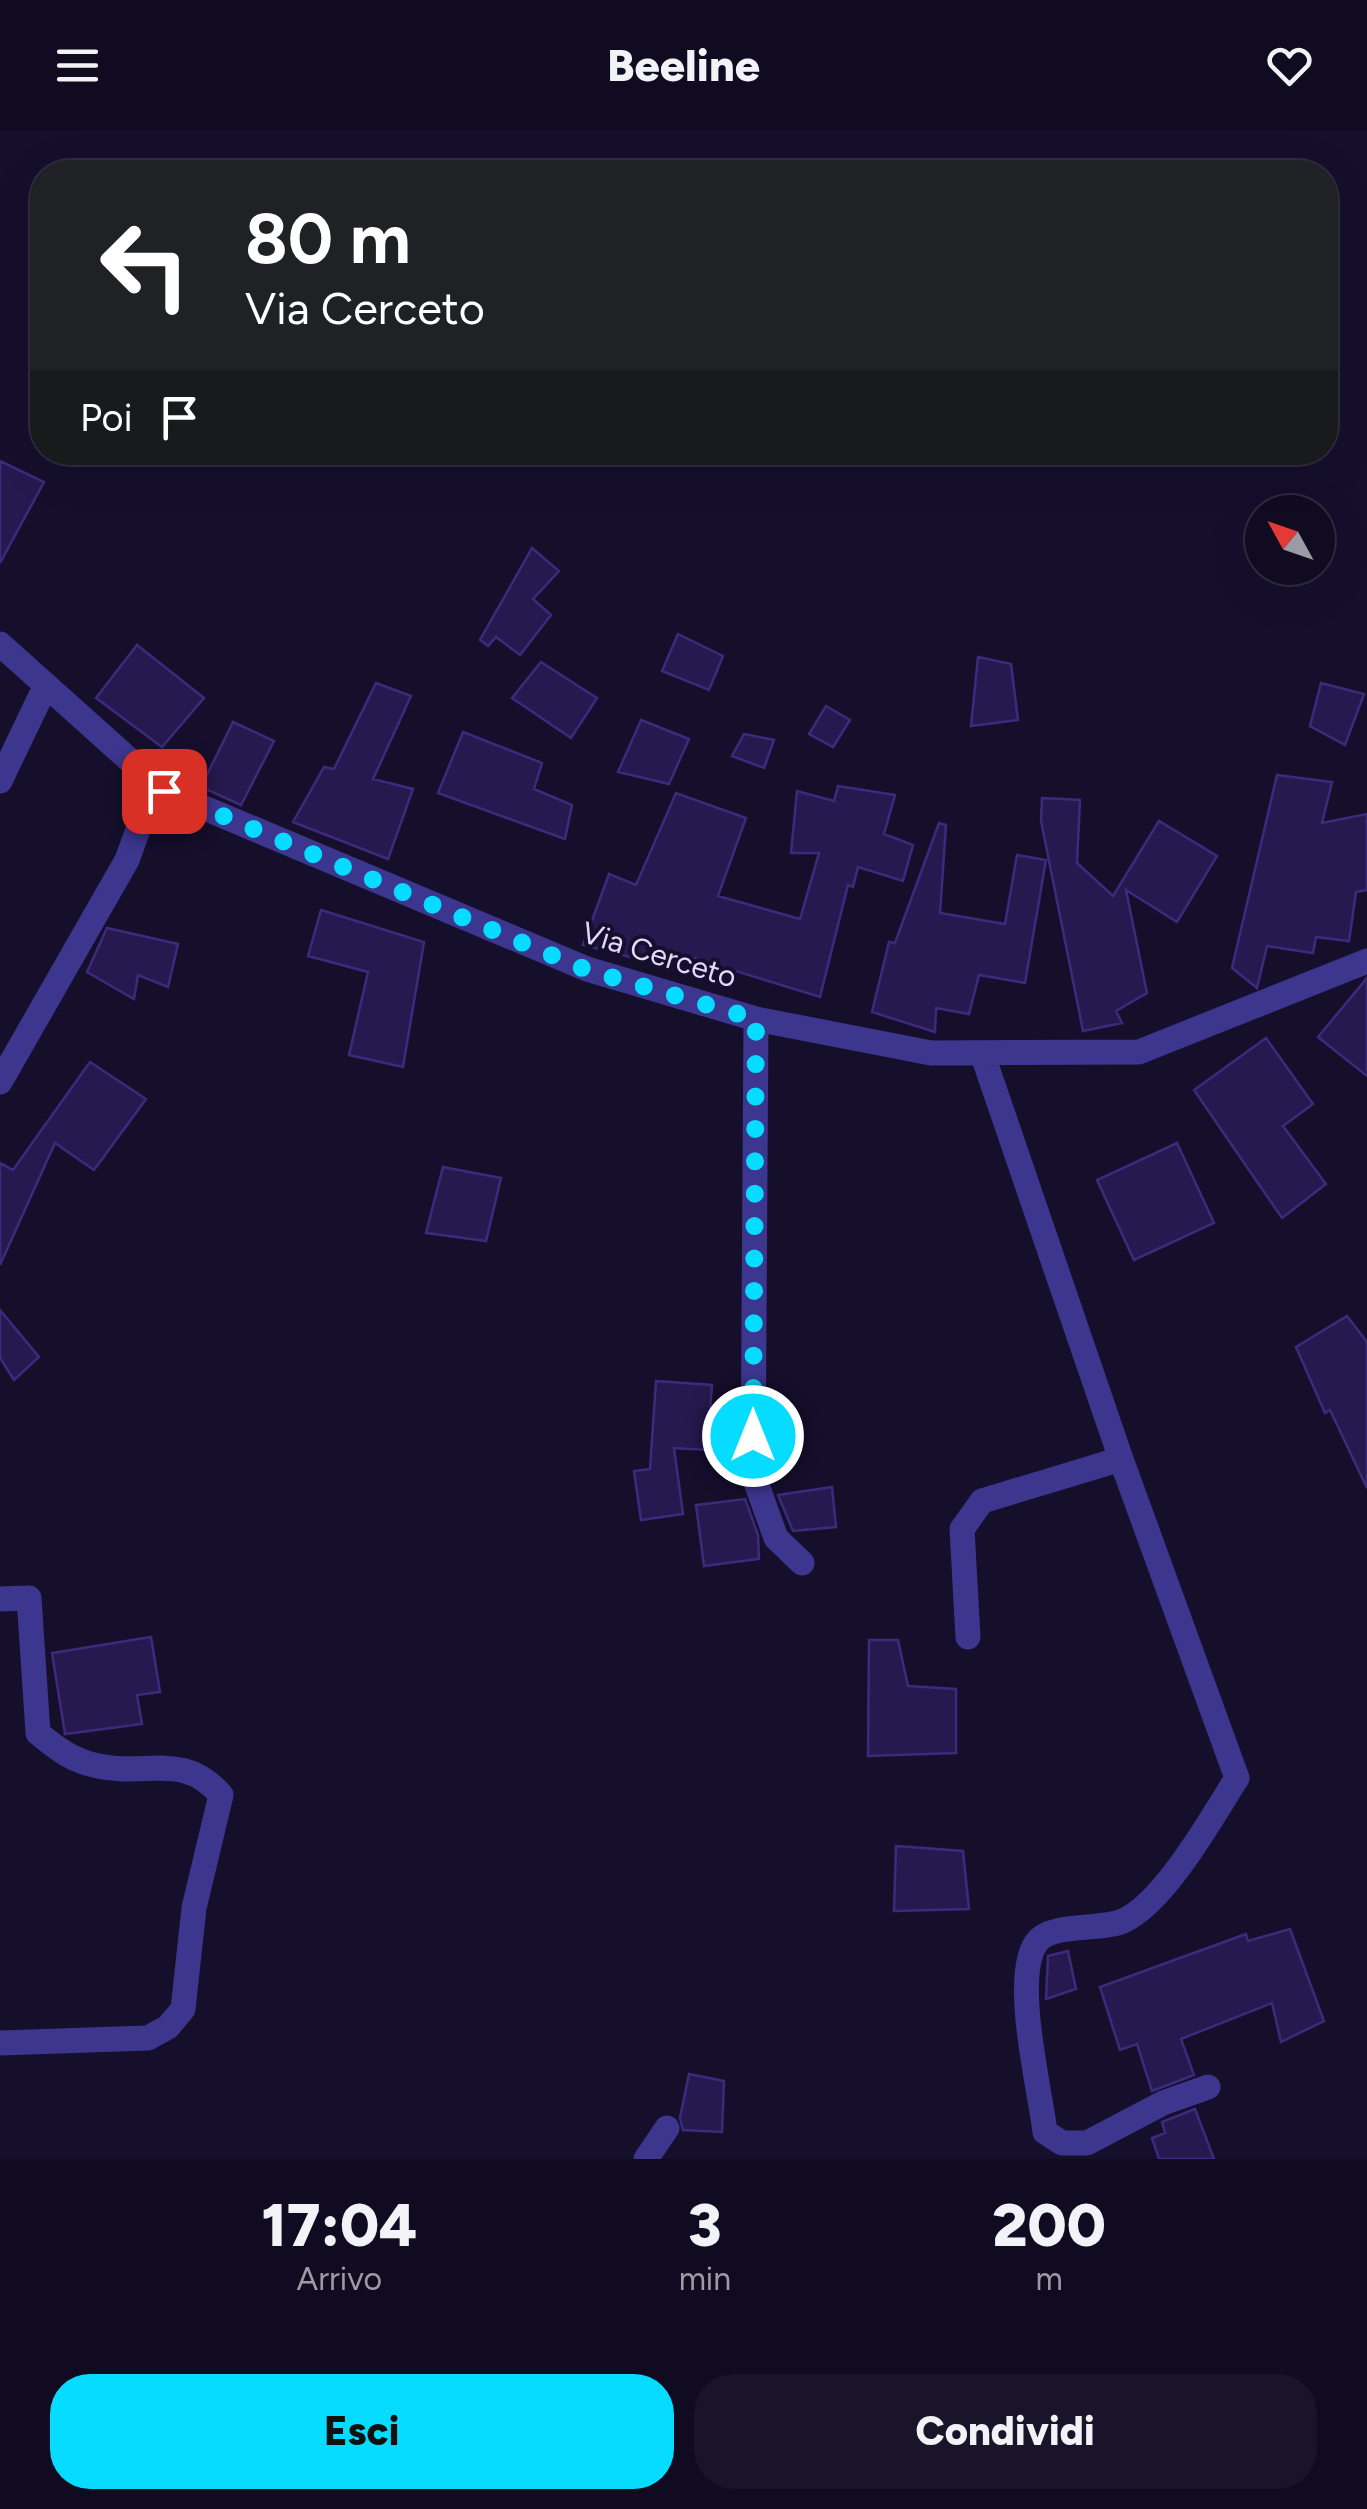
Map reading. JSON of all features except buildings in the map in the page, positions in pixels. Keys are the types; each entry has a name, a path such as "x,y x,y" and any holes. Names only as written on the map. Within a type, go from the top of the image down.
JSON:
{"street":[{"name":"Via Cerceto","path":"0,644 154,783 587,970 756,1019 931,1053 1139,1052 1367,960"},
{"path":"0,781 46,686"},
{"path":"0,1082 127,860 154,783"},
{"path":"756,1019 753,1474 776,1538 802,1564"},
{"path":"982,1053 1121,1459 1237,1778 1181,1866 1127,1919 1102,1928 1047,1933 1037,1942 1026,1981 1045,2132 1062,2143 1087,2143 1163,2103 1208,2086"},
{"path":"968,1637 962,1529 968,1516 982,1501 1121,1459"},
{"path":"0,1599 29,1598 38,1733 64,1755 100,1767 186,1768 206,1778 221,1794 194,1908 183,2009 168,2026 148,2038 0,2044"},
{"path":"646,2159 667,2128"}],"route":[{"path":"164,791 587,970 756,1019 753,1436"}]}
